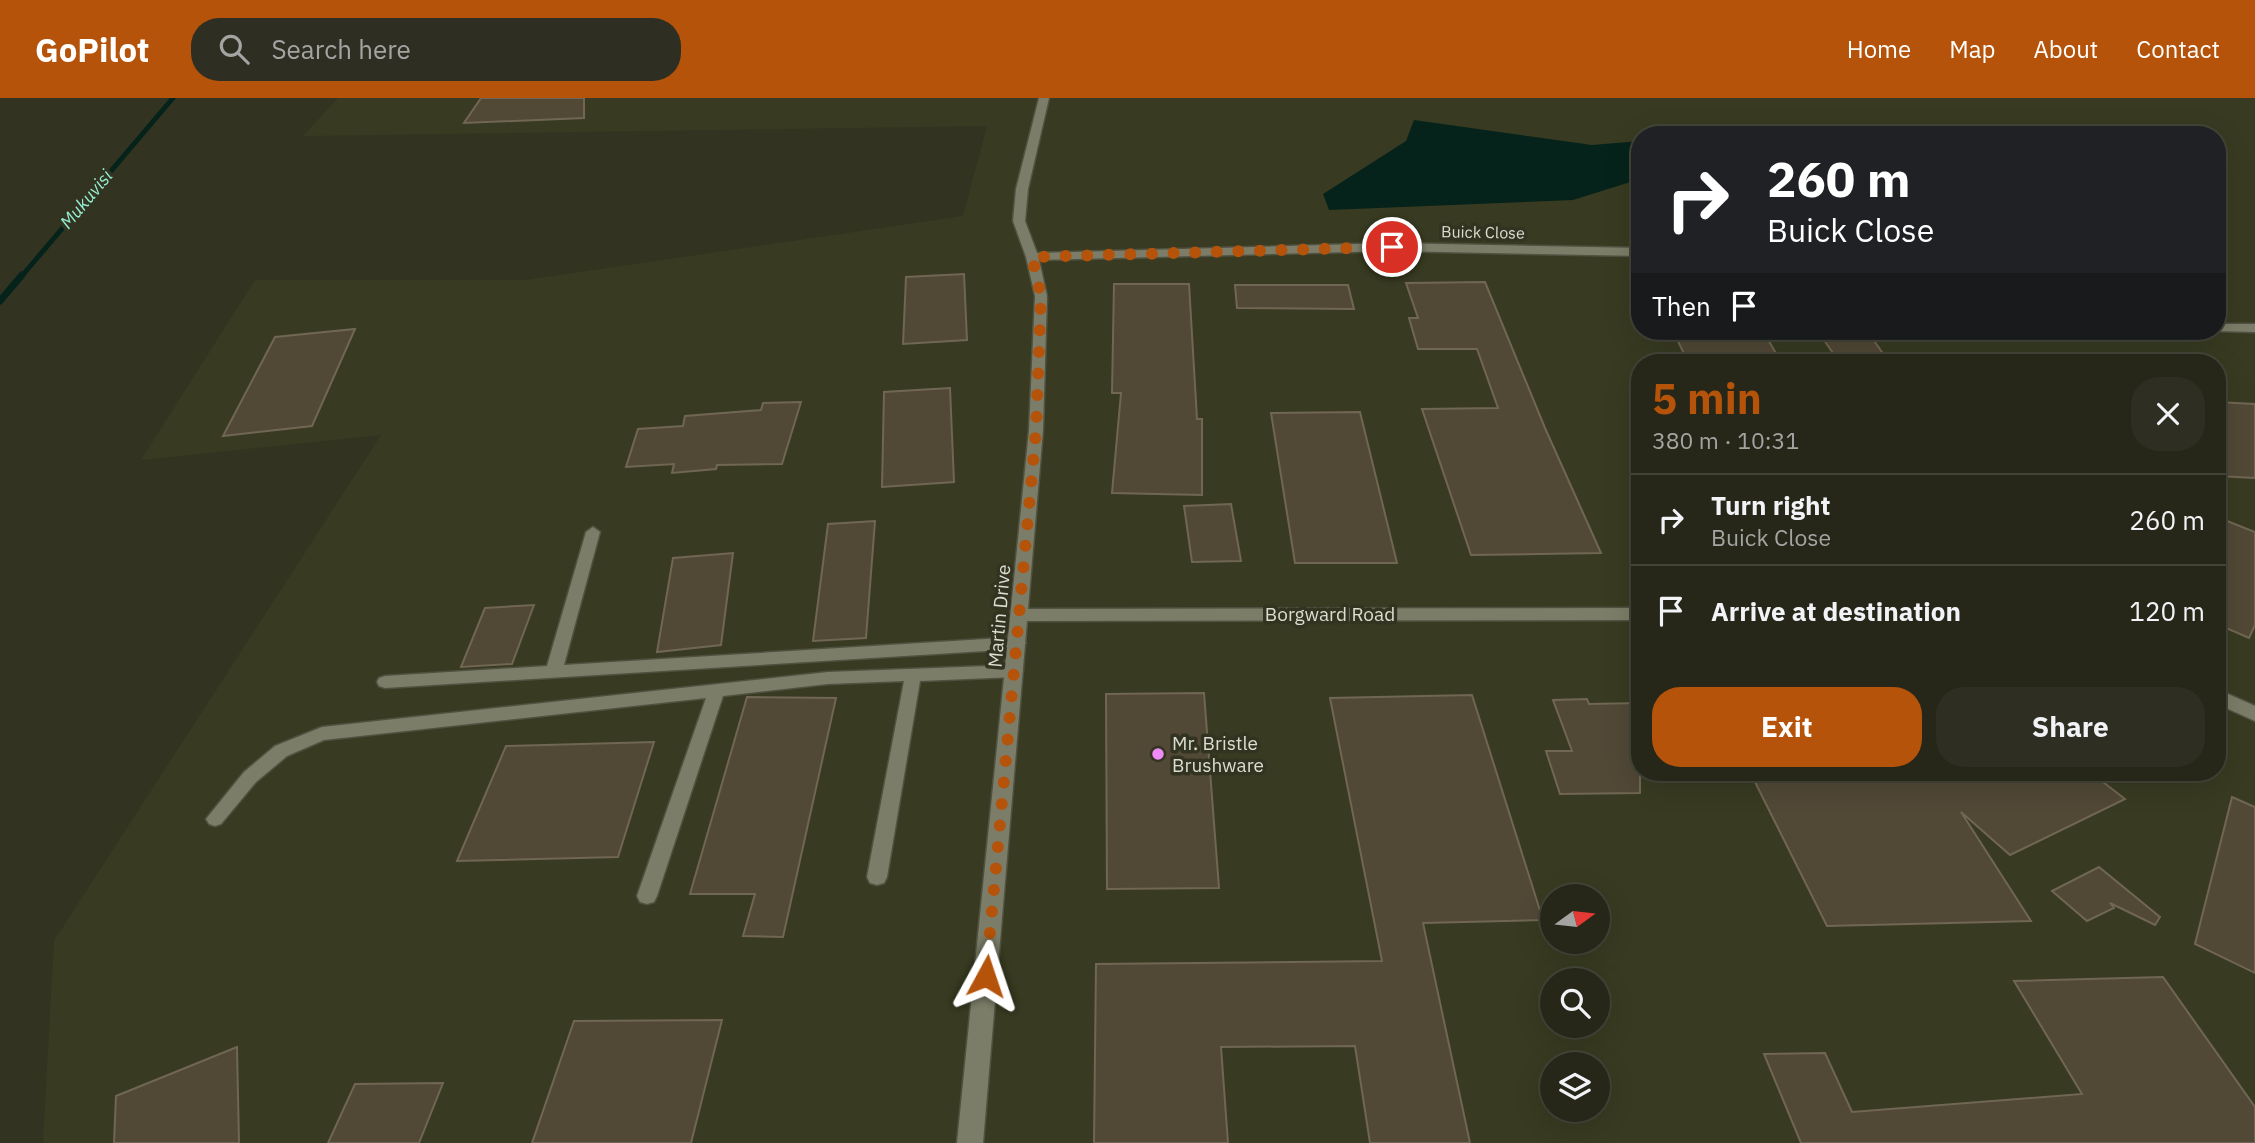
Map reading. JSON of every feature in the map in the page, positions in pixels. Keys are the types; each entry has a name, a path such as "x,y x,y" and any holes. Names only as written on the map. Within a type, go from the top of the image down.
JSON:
{"street":[{"name":"Martin Drive","path":"971,1143 1036,430 1041,296 1032,257 1019,221 1022,189 1044,98"},
{"name":"Buick Close","path":"1032,257 1392,247 1631,253"},
{"path":"2226,328 2255,328"},
{"name":"Borgward Road","path":"1020,615 1631,614"},
{"path":"2226,700 2255,714"}],"lane":[{"path":"554,672 593,532"},
{"path":"385,682 1018,643"},
{"path":"215,819 250,777 281,751 322,734 828,678 1015,671"},
{"path":"877,877 913,675"},
{"path":"647,896 717,689"}],"shaded area":[{"path":"338,98 2255,98 2255,1143 43,1143 54,941 381,435 141,460 255,280 526,280 963,216 987,126 303,136"}],"water":[{"path":"1414,120 1592,145 1631,142 1631,182 1573,200 1329,210 1323,194 1406,141"}],"building":[{"path":"481,98 584,98 584,118 464,123"},
{"path":"964,274 967,340 903,344 906,277"},
{"path":"1485,282 1545,428 1601,553 1471,555 1422,409 1498,408 1477,349 1418,349 1409,318 1418,318 1406,283"},
{"path":"1114,284 1189,284 1197,419 1202,419 1202,495 1112,493 1121,393 1112,393"},
{"path":"1235,285 1348,285 1354,309 1237,308"},
{"path":"355,329 312,426 223,436 275,337"},
{"path":"1677,340 1768,340 1776,354 1684,354"},
{"path":"1824,340 1873,340 1883,354 1834,354"},
{"path":"950,388 954,482 882,487 884,392"},
{"path":"801,402 782,464 717,465 716,469 672,473 674,464 626,467 638,429 683,426 685,416 761,410 763,403"},
{"path":"2226,402 2255,404 2255,478 2226,476"},
{"path":"1360,412 1397,563 1295,563 1271,413"},
{"path":"1231,504 1241,561 1192,562 1184,506"},
{"path":"875,521 866,638 813,641 828,524"},
{"path":"2226,521 2255,532 2255,625 2249,638 2226,628"},
{"path":"733,553 721,645 657,652 673,558"},
{"path":"534,605 512,664 461,667 485,608"},
{"name":"Mr. Bristle Brushware","path":"1204,693 1219,888 1107,889 1106,694"},
{"path":"1472,695 1540,910 1540,920 1423,923 1470,1143 1370,1143 1355,1046 1221,1047 1228,1143 1094,1143 1096,964 1382,961 1330,698"},
{"path":"747,697 836,698 783,937 743,936 755,894 690,894"},
{"path":"1587,699 1589,704 1631,703 1631,781 1640,781 1640,793 1560,794 1546,751 1572,751 1553,700"},
{"path":"654,742 618,857 457,861 506,746"},
{"path":"1754,781 2102,781 2125,799 2010,855 1961,812 2031,921 1827,926"},
{"path":"2232,797 2255,807 2255,973 2195,944"},
{"path":"2099,867 2160,917 2155,925 2110,903 2114,908 2087,921 2052,891"},
{"path":"2163,977 2255,1107 2255,1143 1801,1143 1764,1054 1825,1053 1852,1112 2082,1094 2014,981"},
{"path":"722,1020 691,1143 532,1143 574,1021"},
{"path":"237,1047 239,1143 114,1143 116,1096"},
{"path":"443,1083 419,1143 328,1143 355,1084"}],"waterway":[{"name":"Mukuvisi","path":"21,277 173,98"},
{"name":"Mukuvisi","path":"0,301 22,275"}],"place":[{"name":"Mr. Bristle Brushware","path":"1158,754"}],"route":[{"path":"986,976 1036,430 1041,296 1032,257 1392,247"}]}
